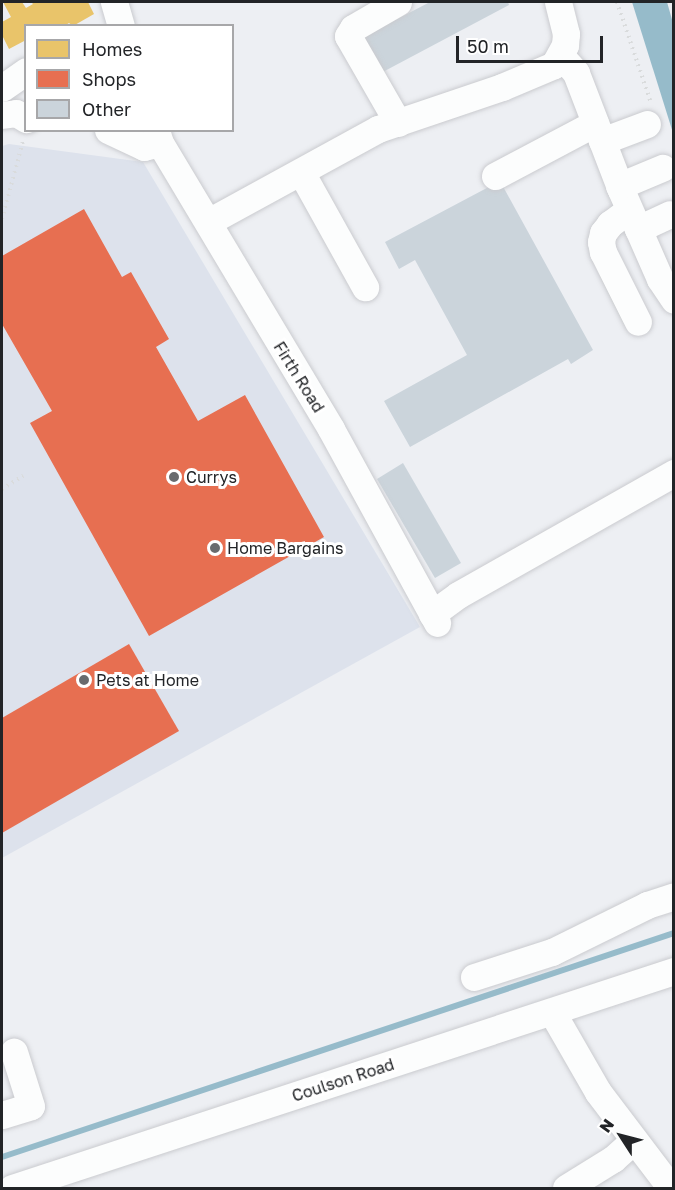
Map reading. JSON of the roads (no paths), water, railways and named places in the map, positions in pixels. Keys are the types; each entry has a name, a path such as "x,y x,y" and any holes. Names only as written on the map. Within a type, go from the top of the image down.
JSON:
{"street":[{"path":"398,2 353,28 348,36 398,123"},
{"path":"208,222 378,129 545,71 554,65 560,55 566,34 558,2"},
{"path":"560,55 576,73 629,208 665,269 674,300"},
{"path":"2,88 24,72"},
{"path":"495,176 599,132 649,115"},
{"name":"Firth Road","path":"112,132 144,147 158,137 267,325 331,429 434,619 458,595 674,472"},
{"path":"639,322 603,252 601,242 610,224 629,208 662,168"},
{"path":"301,172 365,287"},
{"path":"629,208 670,214"},
{"path":"474,977 552,952 647,905 674,896"},
{"name":"Coulson Road","path":"12,1188 674,971"},
{"path":"552,1012 598,1092 671,1188"},
{"path":"2,1115 31,1106 14,1052"},
{"path":"566,1188 614,1159 634,1140"}],"water":[{"path":"632,2 667,2 673,23 673,133"}],"waterway":[{"path":"2,1157 674,933"}],"place":[{"name":"Currys","path":"174,477"},
{"name":"Home Bargains","path":"215,548"},
{"name":"Pets at Home","path":"84,680"}]}
